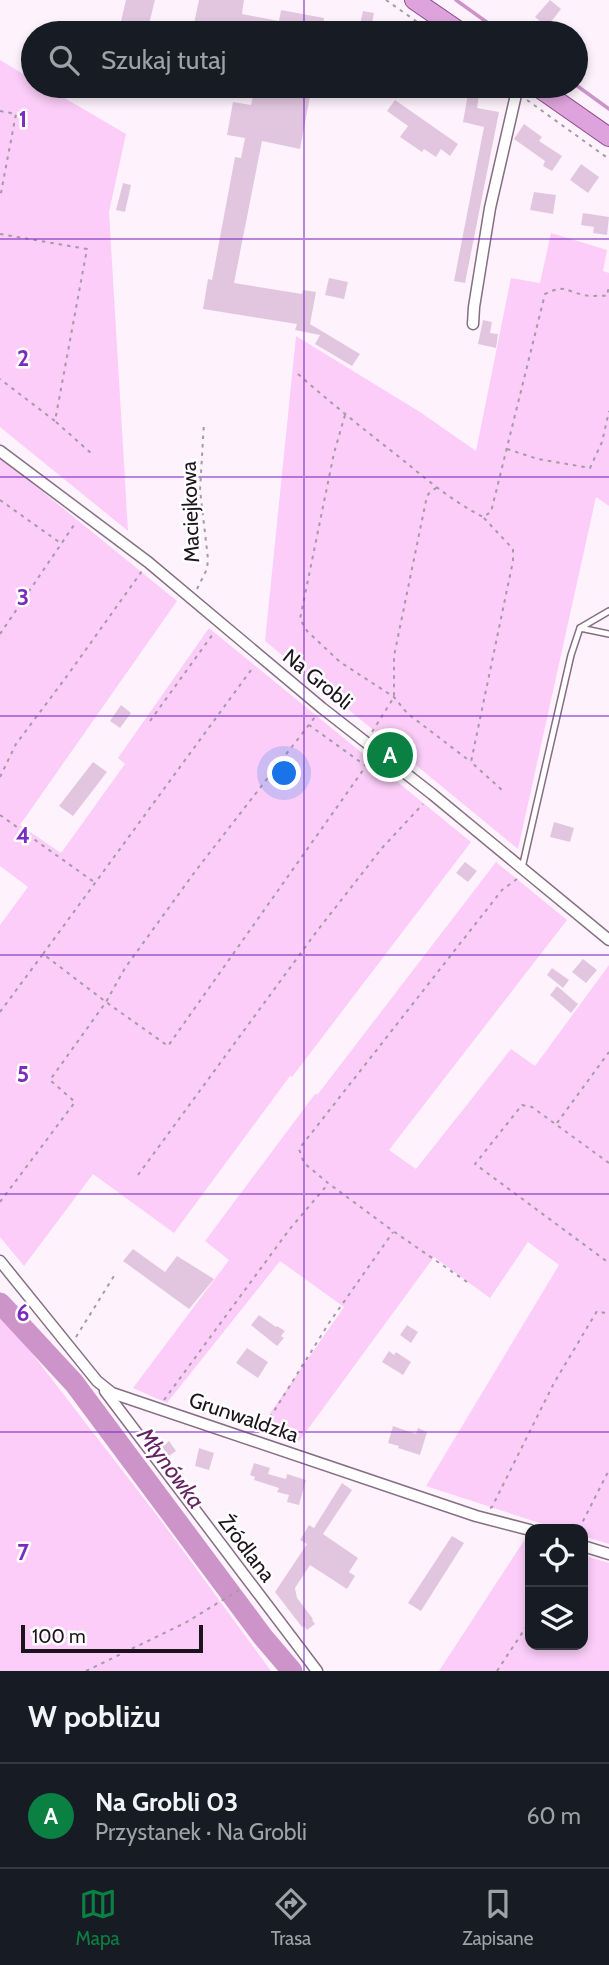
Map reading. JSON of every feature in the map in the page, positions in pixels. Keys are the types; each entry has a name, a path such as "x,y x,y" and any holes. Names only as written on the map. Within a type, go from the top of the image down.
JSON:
{"main road":[{"path":"414,0 445,21"},
{"path":"553,98 609,137"}],"street":[{"path":"473,324 490,208 514,98"},
{"name":"Na Grobli","path":"0,451 148,562 322,708 432,794 609,940"},
{"name":"Grunwaldzka","path":"0,1261 97,1381 112,1393 476,1516 525,1529"},
{"name":"Źródlana","path":"97,1381 317,1671"},
{"path":"588,1548 609,1554"}],"lane":[{"path":"522,869 571,655 580,628 609,611"},
{"path":"580,628 609,634"}],"path":[{"path":"386,0 416,21"},
{"path":"528,98 609,159"},
{"path":"0,111 16,114 0,198"},
{"path":"0,234 87,249 55,421"},
{"path":"483,517 491,512 545,294 555,289 569,289 584,295 608,296 609,286"},
{"path":"298,374 438,487 464,507 483,517 513,549 513,561 471,762"},
{"path":"0,379 55,421 92,454"},
{"path":"507,449 538,459 590,468 602,442 609,411"},
{"path":"345,414 334,453 300,619 307,631 340,662 394,697 407,713 471,762 503,791"},
{"name":"Maciejkowa","path":"192,598 207,569 208,559 200,490 204,422"},
{"path":"366,742 394,697 394,656 427,496 438,487"},
{"path":"0,500 60,543"},
{"path":"0,634 83,512"},
{"path":"0,777 16,744 148,562"},
{"path":"150,721 221,622"},
{"path":"0,1012 261,656"},
{"path":"0,1202 75,1102 50,1080 106,1002 125,968 194,873 322,708"},
{"path":"43,954 168,1046 366,766 309,725"},
{"path":"138,1175 317,931 382,848 432,794"},
{"path":"0,815 94,883"},
{"path":"467,1282 328,1183 304,1163 299,1149 502,890 516,881 522,869"},
{"path":"556,1124 609,1052"},
{"path":"609,1163 532,1107 522,1105 475,1164 609,1263"},
{"path":"151,1406 163,1401 289,1230 328,1183"},
{"path":"248,1439 261,1433 329,1323 393,1231"},
{"path":"68,1345 78,1335 114,1276"},
{"path":"476,1516 492,1507 554,1383 590,1321 597,1311 609,1314"},
{"path":"582,1524 609,1470"},
{"path":"86,1671 185,1623 237,1592"},
{"path":"497,1671 525,1629"}],"shaded area":[{"path":"0,60 21,73 21,98 64,98 126,134 109,212 128,531 0,427"},
{"path":"551,233 607,250 603,271 609,273 609,506 596,497 518,849 265,641 296,336 420,412 476,451 511,278 540,283"},
{"path":"0,457 177,601 20,825 61,853 125,764 118,758 209,628 471,842 292,1077 290,1076 174,1233 93,1174 24,1266 0,1237 0,925 28,887 0,866"},
{"path":"496,862 567,920 389,1150 416,1169 511,1049 535,1066 609,965 609,1544 588,1538 588,1524 543,1524 426,1486 559,1265 528,1242 490,1298 434,1257 297,1444 257,1432 344,1307 280,1261 167,1403 133,1388 229,1260 205,1241 315,1094 318,1094"},
{"path":"0,1312 162,1522 271,1671 0,1671"},
{"path":"525,1539 525,1650 588,1650 588,1557 609,1563 609,1671 439,1671"}],"building":[{"path":"126,0 155,0 150,21 121,21"},
{"path":"199,0 244,0 242,14 279,21 194,21"},
{"path":"550,0 561,9 552,21 540,21 535,17"},
{"path":"281,10 324,18 324,21 279,21"},
{"path":"363,11 374,13 372,21 361,21"},
{"path":"252,98 310,98 300,149 262,141 234,283 302,294 303,290 316,292 310,324 360,354 352,366 315,344 320,335 295,330 297,324 203,309 208,279 212,280 235,157 241,158 245,138 227,135 233,102 251,105"},
{"path":"467,98 479,98 477,108 499,112 465,283 454,281 484,127 463,122"},
{"path":"395,100 458,144 450,156 441,149 436,157 424,149 422,152 400,137 408,126 387,111"},
{"path":"524,124 542,137 539,141 562,156 552,171 543,166 545,161 514,139"},
{"path":"581,164 599,177 588,193 570,180"},
{"path":"123,183 131,185 125,212 116,210"},
{"path":"534,192 556,195 553,214 530,210"},
{"path":"583,213 609,217 607,235 593,233 594,227 581,225"},
{"path":"329,278 348,282 344,299 325,295"},
{"path":"483,320 492,322 490,333 498,334 496,348 478,344"},
{"path":"121,705 131,713 120,728 110,721"},
{"path":"93,762 107,772 73,816 59,806"},
{"path":"554,822 574,828 570,842 550,837"},
{"path":"465,862 477,871 468,882 456,873"},
{"path":"583,959 597,970 586,983 572,972"},
{"path":"552,968 569,980 563,988 547,975"},
{"path":"557,986 578,1004 571,1013 550,995"},
{"path":"133,1249 165,1272 177,1256 214,1279 189,1309 123,1261"},
{"path":"259,1315 285,1331 281,1336 284,1338 277,1346 251,1325"},
{"path":"407,1325 418,1332 411,1343 400,1335"},
{"path":"247,1348 268,1362 258,1378 236,1363"},
{"path":"389,1351 394,1355 396,1352 411,1362 403,1375 382,1362"},
{"path":"393,1426 416,1434 418,1428 427,1432 420,1455 388,1443"},
{"path":"169,1441 176,1451 169,1456 162,1447"},
{"path":"199,1448 214,1453 209,1470 195,1466"},
{"path":"254,1463 270,1468 268,1474 286,1479 287,1474 306,1480 299,1505 287,1502 289,1495 277,1492 279,1488 254,1480 255,1477 250,1475"},
{"path":"342,1483 352,1490 323,1534 358,1558 349,1572 355,1576 347,1589 310,1565 295,1588 297,1598 315,1624 307,1630 275,1592 307,1544 300,1540 309,1525 314,1528"},
{"path":"452,1536 464,1543 421,1611 408,1603"}],"waterway":[{"path":"456,0 485,21"},
{"path":"588,94 609,109"},
{"name":"Młynówka","path":"0,1303 74,1383 263,1637 292,1671"}],"place":[{"name":"Na Grobli 03","path":"390,755"}]}
